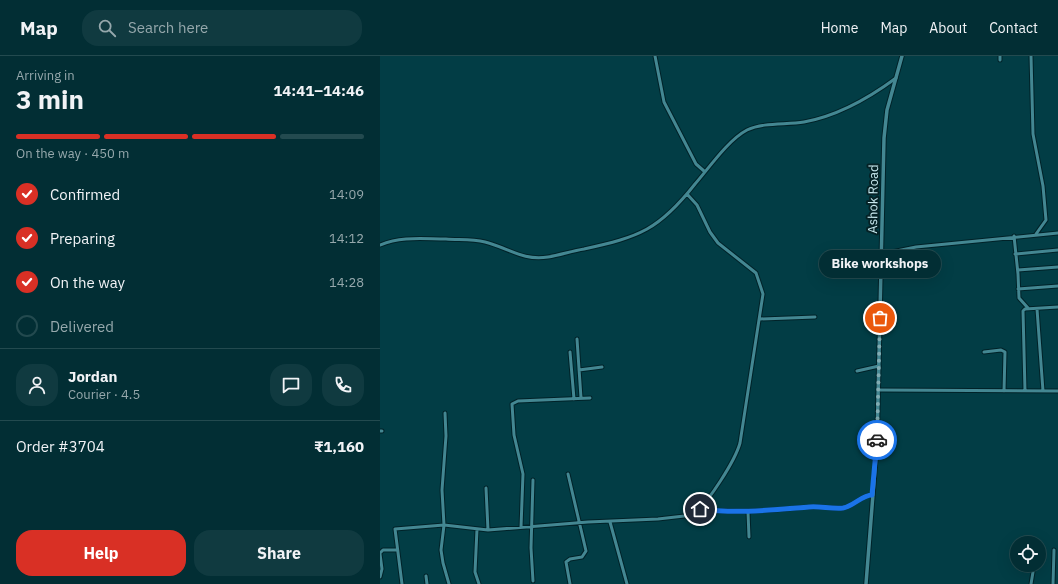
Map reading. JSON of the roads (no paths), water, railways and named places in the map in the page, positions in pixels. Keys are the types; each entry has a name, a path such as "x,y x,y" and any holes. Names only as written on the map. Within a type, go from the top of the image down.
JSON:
{"street":[{"path":"655,56 658,78 664,102 696,164 704,171"},
{"name":"Ashok Road","path":"866,584 879,390 884,138 887,110 902,56"},
{"path":"1031,56 1033,134 1043,186 1046,216 1045,223 1036,234"},
{"path":"380,245 401,239 415,238 466,240 489,244 525,257 550,257 621,240 643,232 663,219 687,194 704,171 717,157 749,130 800,123 822,118 857,103 896,78"},
{"path":"402,584 396,550 395,529 444,525 488,530 610,522 689,516 700,509 738,453 763,294 756,273 718,243 697,205 687,194"},
{"path":"882,254 916,247 1014,236 1058,233"},
{"path":"1014,236 1020,301 1028,309"},
{"path":"1015,254 1058,250"},
{"path":"1018,270 1058,267"},
{"path":"1018,289 1058,286"},
{"path":"1025,391 1024,310 1058,307"},
{"path":"1037,309 1043,391"},
{"path":"760,319 815,317"},
{"path":"577,339 582,398"},
{"path":"984,352 1001,350 1004,352 1004,390"},
{"path":"570,352 574,399"},
{"path":"857,371 879,366"},
{"path":"579,370 602,367"},
{"path":"879,390 1058,391"},
{"path":"521,527 523,474 514,435 512,404 518,401 590,398"},
{"path":"445,412 446,436 442,490 444,525 442,554 449,584"},
{"path":"568,474 586,551 582,557 570,559 566,562 570,584"},
{"path":"533,480 533,527 531,545 533,581"},
{"path":"486,488 488,530"},
{"path":"700,509 748,512 810,507 841,508 852,505 867,495 872,495"},
{"path":"748,512 749,537"},
{"path":"610,522 627,584"},
{"path":"478,529 475,568 479,584"},
{"path":"380,577 382,569 380,553 383,550 396,550"},
{"path":"1053,584 1054,550"},
{"path":"1031,584 1033,572"},
{"path":"426,576 427,584"}],"place":[{"name":"Bike workshops","path":"880,318"}]}
